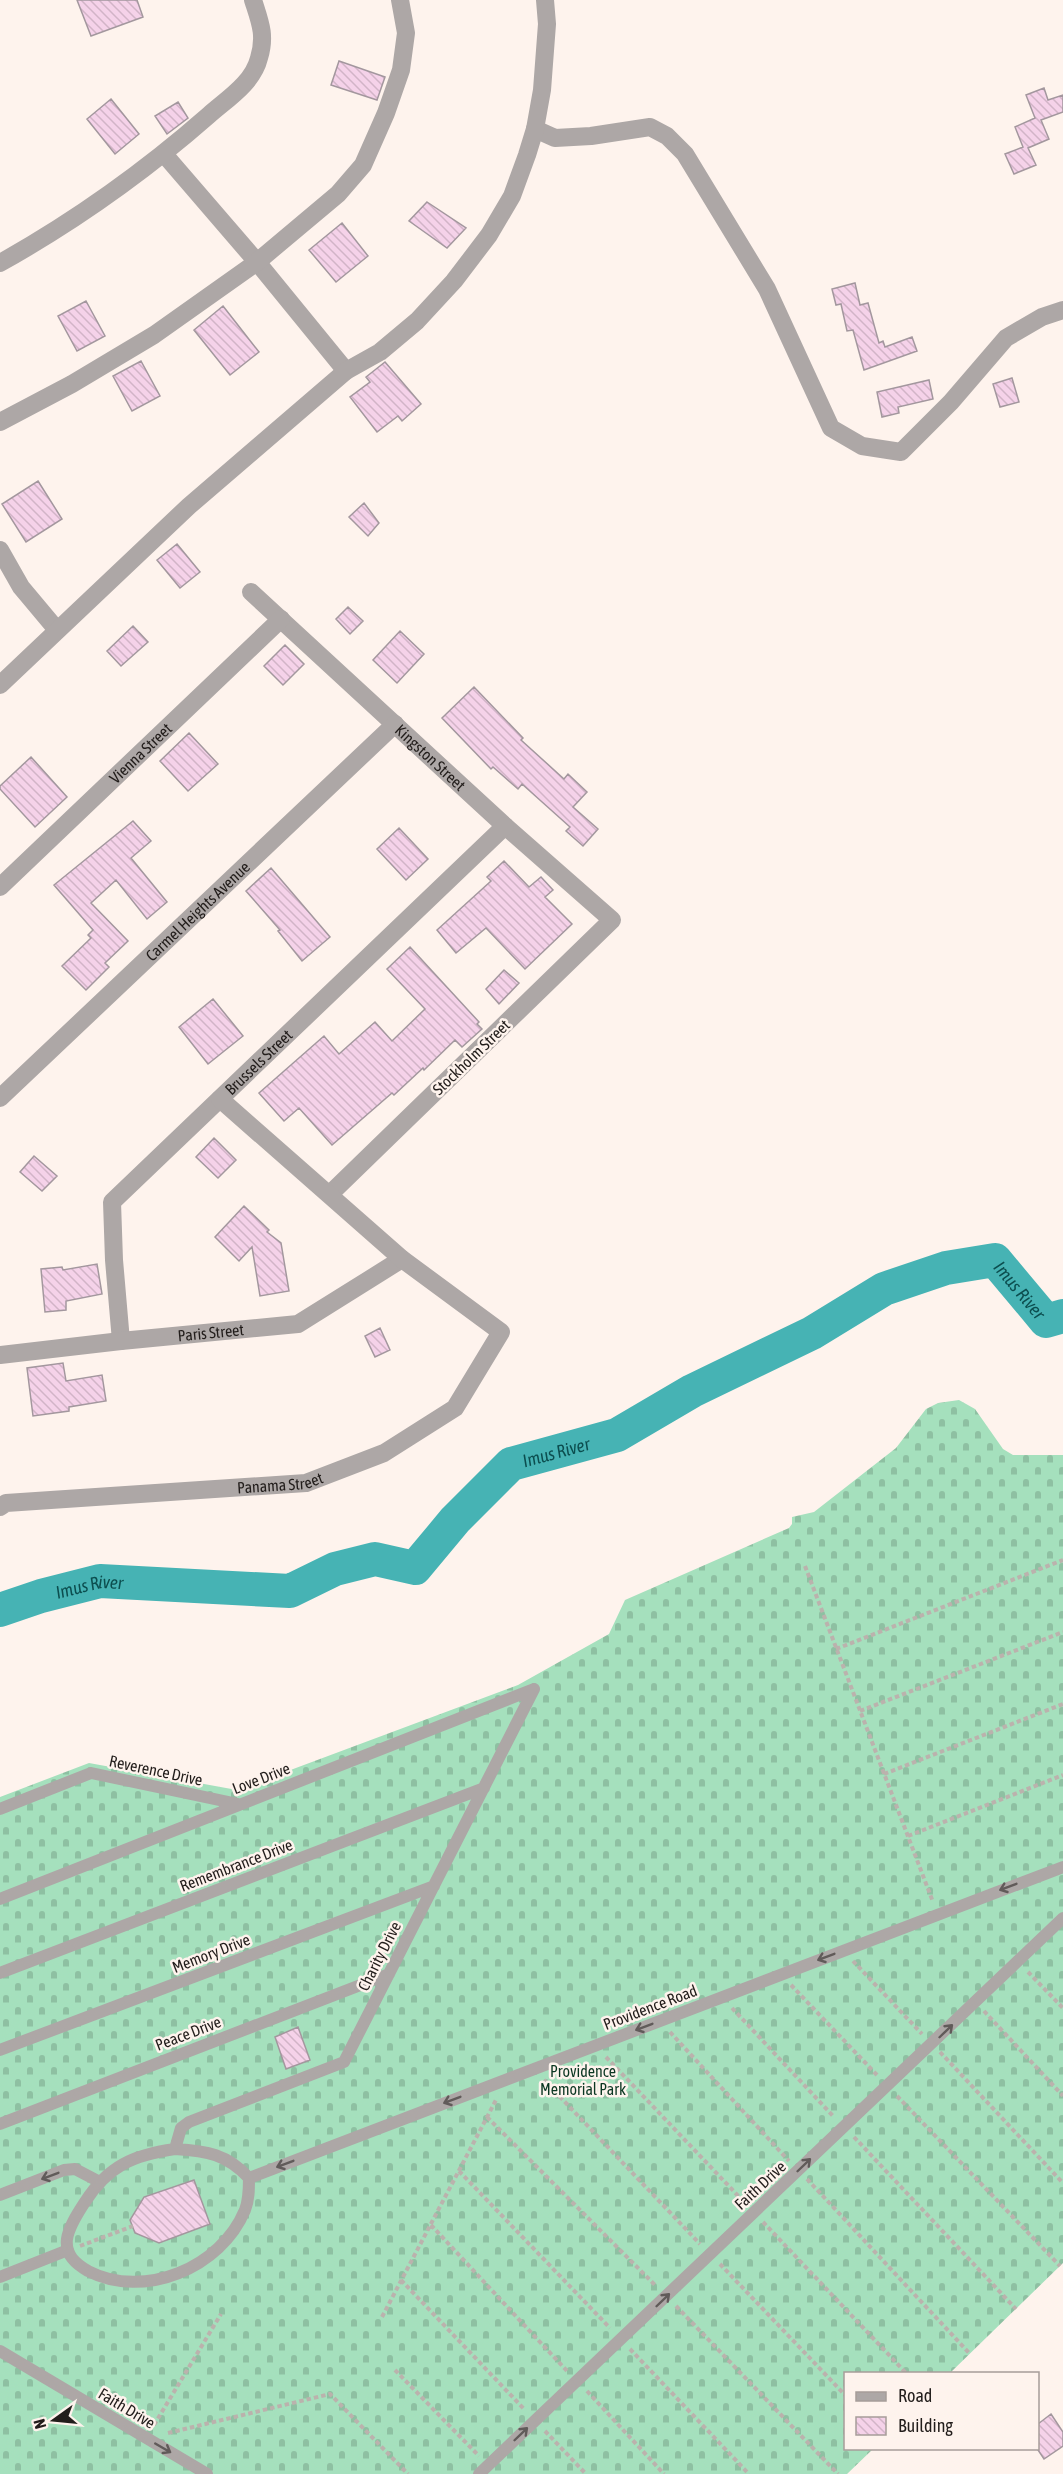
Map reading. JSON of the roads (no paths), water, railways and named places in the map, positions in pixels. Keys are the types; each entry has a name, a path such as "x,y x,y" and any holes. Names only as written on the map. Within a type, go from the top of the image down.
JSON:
{"street":[{"path":"0,263 78,218 164,154 248,81 259,59 263,32 253,0"},
{"path":"0,422 72,384 154,335 257,262 338,194 363,165 386,114 401,70 406,33 400,0"},
{"path":"0,685 189,506 346,371 380,352 417,321 453,281 489,235 512,196 535,129 542,90 547,24 544,0"},
{"path":"535,129 555,138 591,136 650,127 667,136 685,154 767,290 831,428 862,446 901,452 951,402 1006,338 1042,317 1063,310"},
{"path":"164,154 257,262 346,371"},
{"path":"0,550 21,587 57,630"},
{"name":"Kingston Street","path":"251,592 505,826 612,920"},
{"name":"Vienna Street","path":"0,887 281,619"},
{"name":"Carmel Heights Avenue","path":"0,1098 395,724"},
{"name":"Brussels Street","path":"121,1341 112,1202 505,826"},
{"name":"Stockholm Street","path":"330,1194 612,920"},
{"path":"220,1099 402,1259"},
{"name":"Paris Street","path":"0,1355 298,1324 402,1259"},
{"name":"Panama Street","path":"0,1507 6,1503 306,1483 384,1453 455,1408 501,1332 402,1259"}],"lane":[{"name":"Charity Drive","path":"175,2149 181,2128 189,2122 344,2062 534,1689"},
{"name":"Love Drive","path":"0,1899 534,1689"},
{"name":"Reverence Drive","path":"0,1809 91,1773 239,1804"},
{"name":"Remembrance Drive","path":"0,1973 484,1788"},
{"name":"Providence Road","path":"249,2178 1063,1867"},
{"name":"Memory Drive","path":"0,2050 434,1887"},
{"name":"Faith Drive","path":"483,2470 1063,1918"},
{"name":"Peace Drive","path":"0,2124 389,1974"},
{"path":"175,2149 196,2150 220,2156 236,2164 249,2178 249,2195 245,2210 226,2239 203,2261 181,2272 139,2282 117,2281 98,2276 82,2268 73,2261 68,2250 67,2240 72,2224 98,2181 108,2172 150,2152 175,2149"},
{"path":"0,2195 64,2170 75,2169 98,2181"},
{"path":"0,2277 68,2250"},
{"name":"Faith Drive","path":"0,2351 207,2474"}],"waterway":[{"name":"Imus River","path":"0,1610 41,1596 100,1581 290,1591 335,1569 375,1559 415,1568 455,1520 511,1464 617,1435 692,1391 812,1333 884,1289 946,1268 995,1260 1046,1321 1063,1316"}],"park label":[{"name":"Providence Memorial Park","path":"583,2080"}]}
